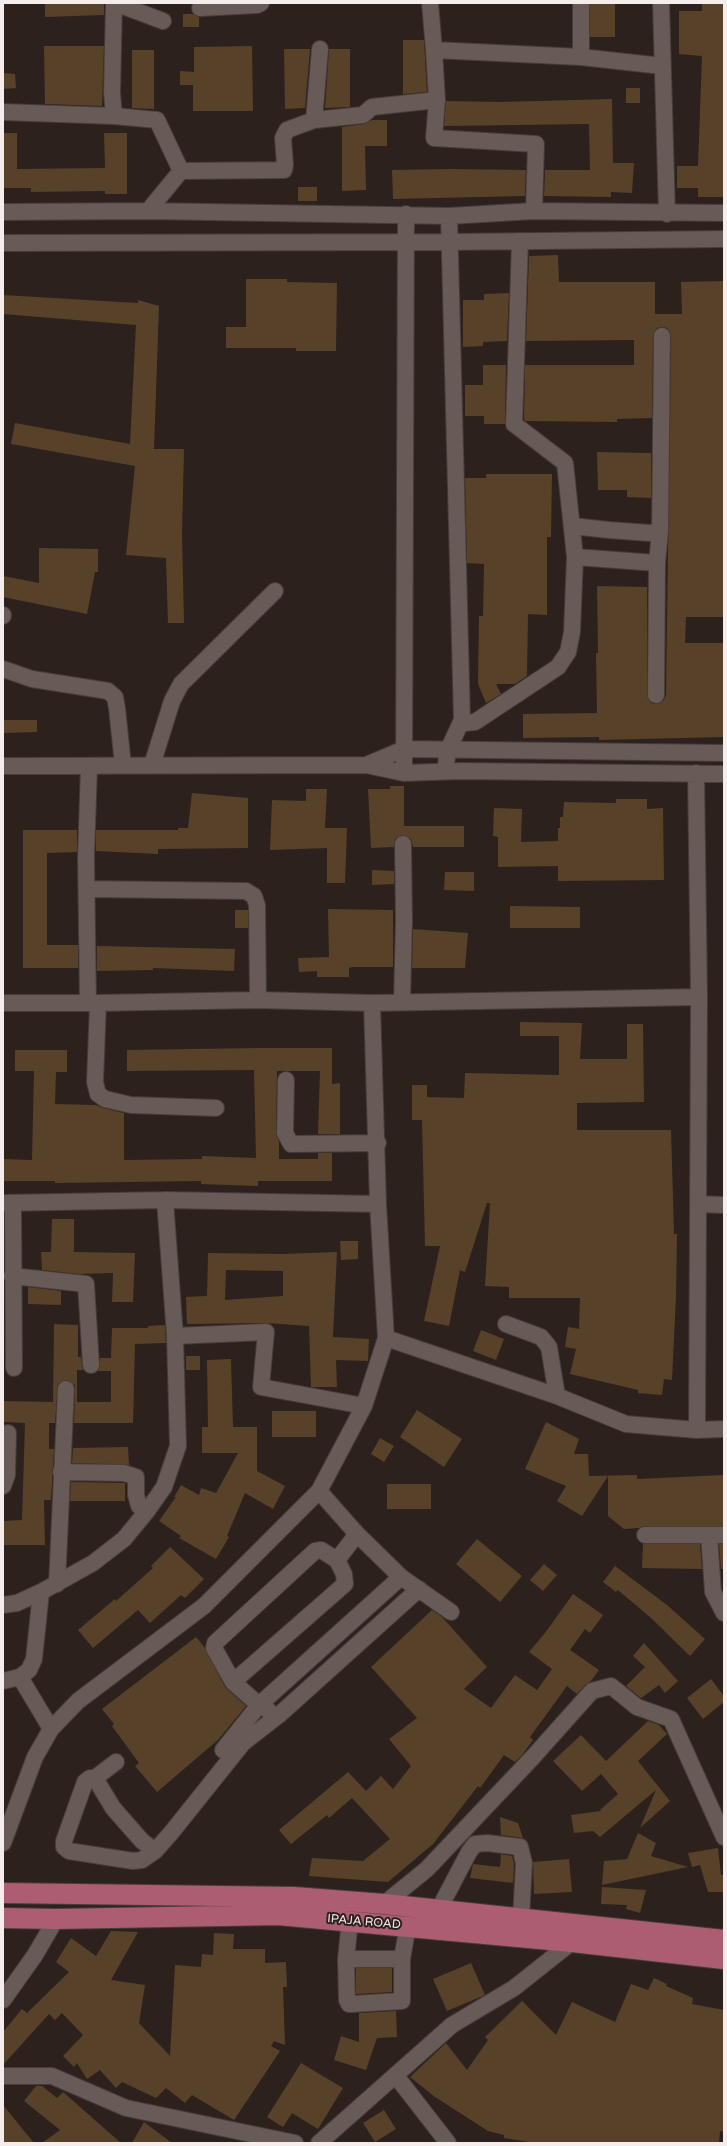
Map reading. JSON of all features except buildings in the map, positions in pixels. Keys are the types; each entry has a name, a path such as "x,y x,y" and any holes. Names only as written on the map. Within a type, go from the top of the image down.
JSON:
{"main road":[{"name":"IPAJA ROAD","path":"3,1892 294,1897 384,1904 724,1940"},
{"name":"IPAJA ROAD","path":"3,1918 56,1919 278,1915 350,1920 724,1959"}],"street":[{"path":"114,116 112,93 114,3 163,21"},
{"path":"200,8 257,5 261,3"},
{"path":"430,3 437,100 434,138 536,144 534,212"},
{"path":"581,3 581,57"},
{"path":"661,3 667,214"},
{"path":"314,120 320,50"},
{"path":"434,50 581,57 662,66"},
{"path":"148,211 181,171 284,170 283,138 287,130 314,120 363,115 372,106 437,100"},
{"path":"3,112 114,116 157,120 181,171"},
{"path":"3,212 148,211 406,214 449,216 534,212 667,214 724,213"},
{"path":"404,773 406,214"},
{"path":"445,771 448,750 462,720 448,242 449,216"},
{"path":"3,243 448,242 724,239"},
{"path":"462,720 465,723 475,722 558,667 568,652 572,632 575,557 565,463 514,424 520,241"},
{"path":"656,695 657,563 660,531 662,336"},
{"path":"572,526 649,533 660,531"},
{"path":"575,557 657,563"},
{"path":"152,765 172,701 181,684 275,591"},
{"path":"3,669 32,679 108,691 115,697 123,765"},
{"path":"366,765 404,750 724,753"},
{"path":"3,766 366,765 404,773 445,771 724,774"},
{"path":"89,766 86,857 95,1082 98,1094 105,1099 131,1105 216,1108"},
{"path":"696,773 699,997 697,1430"},
{"path":"402,1002 404,921 403,844"},
{"path":"88,889 246,891 254,896 257,905 258,1000"},
{"path":"3,1003 258,1000 372,1003 699,997"},
{"path":"3,1843 35,1757 51,1729 78,1701 204,1606 319,1490 364,1406 386,1338 378,1204 378,1143 372,1003"},
{"path":"286,1080 285,1133 291,1144 378,1143"},
{"path":"14,1368 12,1276 8,1204 165,1200 378,1204"},
{"path":"3,1605 17,1603 41,1592 93,1563 124,1539 164,1487 178,1446 175,1336 165,1200"},
{"path":"698,1204 724,1205"},
{"path":"12,1276 86,1284 91,1366"},
{"path":"506,1324 541,1337 549,1347 557,1396"},
{"path":"175,1336 266,1332 261,1387 364,1406"},
{"path":"386,1338 557,1396 626,1424 697,1430 724,1429"},
{"path":"56,1584 66,1389"},
{"path":"3,1486 6,1475 8,1433"},
{"path":"61,1472 124,1473 136,1477 136,1495 139,1506 147,1511"},
{"path":"319,1490 357,1534 401,1577 451,1612"},
{"path":"337,1560 357,1534"},
{"path":"645,1535 716,1535 713,1592 724,1613"},
{"path":"233,1682 346,1584 344,1574 337,1560 321,1550 315,1551 215,1642 214,1648 233,1682 258,1705 279,1714"},
{"path":"116,1762 95,1778 90,1778 85,1782 64,1841 64,1847 69,1851 142,1860 258,1705 401,1577"},
{"path":"150,1850 243,1742 279,1714 419,1590"},
{"path":"3,1681 20,1677 29,1670 34,1659 41,1592"},
{"path":"20,1677 51,1729"},
{"path":"384,1904 427,1869 533,1758 592,1691 611,1686 637,1707 671,1719 724,1837"},
{"path":"95,1778 112,1808 150,1850"},
{"path":"439,1910 469,1852 475,1844 487,1843 520,1848 524,1863 521,1918"},
{"path":"3,2000 35,1955 56,1919"},
{"path":"350,1920 346,1959 347,2000 349,2004 402,2001 402,1959 408,1926"},
{"path":"319,2143 452,2025 514,1988 572,1942"},
{"path":"346,1959 402,1959"},
{"path":"3,2076 52,2076 126,2108 295,2143"},
{"path":"396,2076 448,2143"}]}
